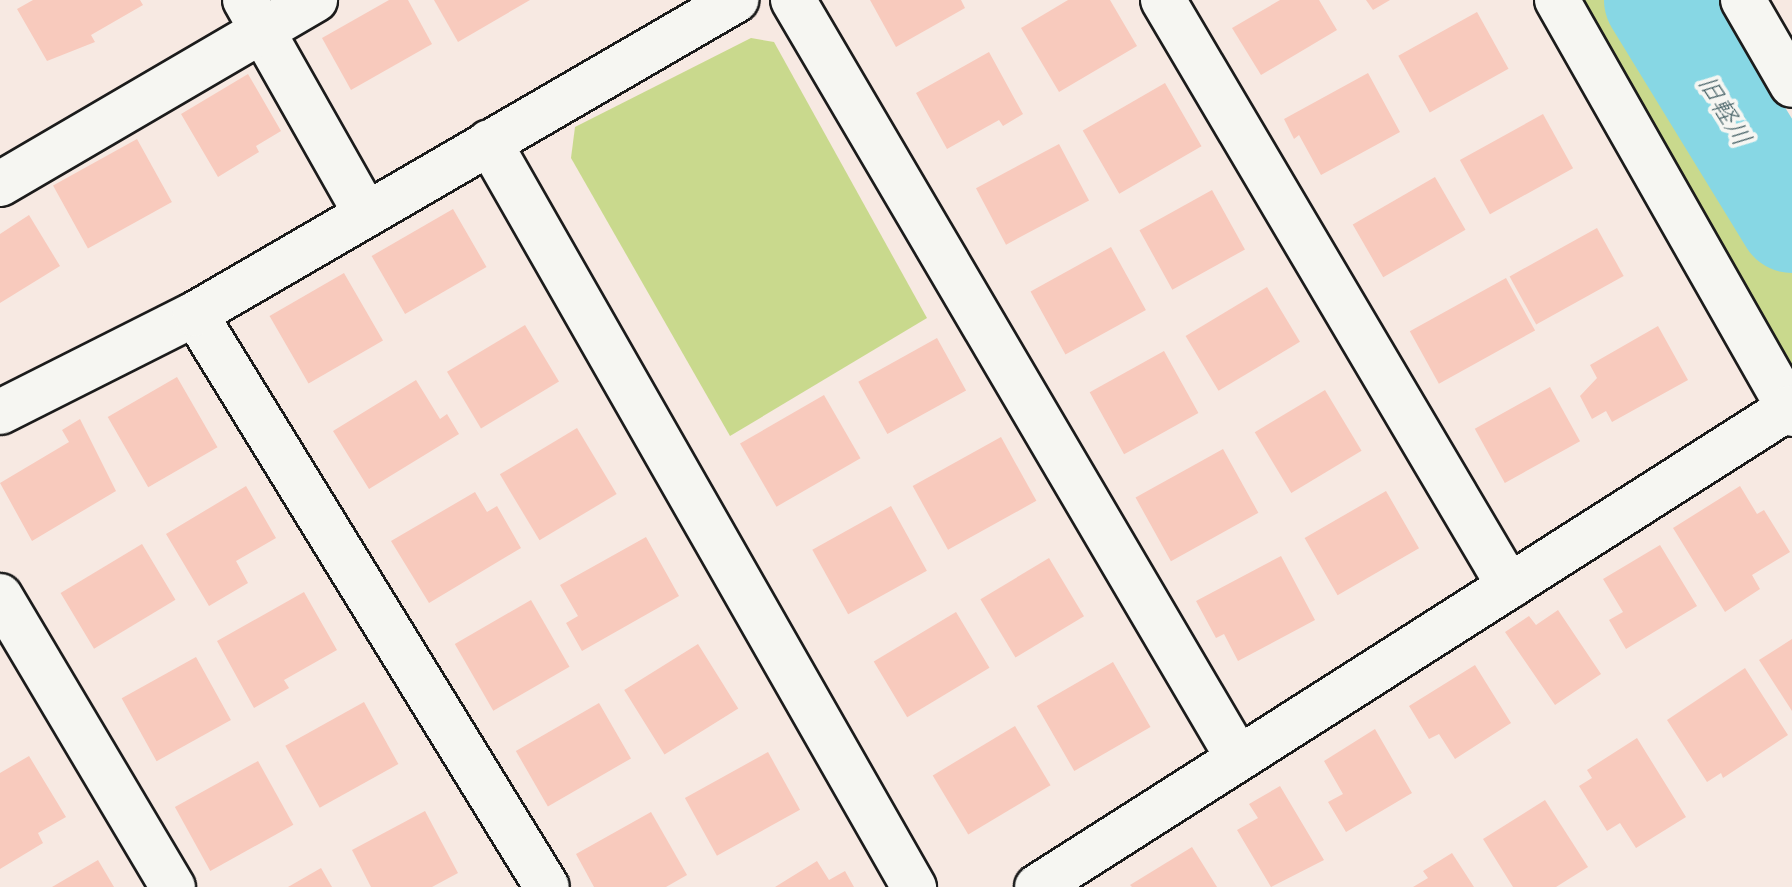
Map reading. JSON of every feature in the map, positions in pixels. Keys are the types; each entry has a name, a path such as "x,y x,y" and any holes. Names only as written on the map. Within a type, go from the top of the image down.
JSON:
{"street":[{"path":"0,184 254,15 315,0"},
{"path":"0,412 195,314 365,212 736,0"},
{"path":"793,0 1238,758"},
{"path":"1163,0 1509,586"},
{"path":"1037,887 1790,411 1557,0"},
{"path":"1743,0 1792,85"},
{"path":"254,15 365,212"},
{"path":"489,142 914,887"},
{"path":"195,314 547,887"},
{"path":"0,596 173,887"}],"green space":[{"path":"1572,0 1703,0 1792,152 1792,383"},
{"path":"751,38 774,42 927,318 730,436 571,158 575,127"}],"building":[{"path":"33,0 140,0 143,5 91,35 95,42 47,61 17,9"},
{"path":"389,0 408,0 432,44 351,90 322,38"},
{"path":"434,0 530,0 458,42"},
{"path":"870,0 961,0 965,8 896,47"},
{"path":"1068,0 1110,0 1137,46 1059,92 1021,28"},
{"path":"1280,0 1319,0 1337,30 1261,75 1232,28"},
{"path":"1366,0 1390,0 1373,10"},
{"path":"1477,12 1509,69 1430,112 1398,56"},
{"path":"989,52 1023,114 1003,126 999,120 947,149 916,93"},
{"path":"1368,73 1400,132 1321,175 1299,135 1294,139 1284,119"},
{"path":"248,74 281,131 256,146 259,152 218,177 181,114"},
{"path":"1165,83 1202,146 1119,194 1083,130"},
{"path":"1543,114 1573,168 1490,214 1460,160"},
{"path":"137,139 172,202 88,249 53,186"},
{"path":"1059,144 1089,201 1006,245 976,188"},
{"path":"1435,177 1466,230 1383,277 1353,224"},
{"path":"1212,190 1245,249 1172,290 1139,230"},
{"path":"453,209 486,267 405,314 372,256"},
{"path":"29,215 60,266 0,303 0,234"},
{"path":"1597,228 1624,276 1536,325 1510,276"},
{"path":"1111,247 1146,310 1065,355 1031,292"},
{"path":"344,273 383,341 309,384 270,316"},
{"path":"1506,278 1535,330 1439,384 1410,331"},
{"path":"1267,287 1300,342 1219,391 1186,336"},
{"path":"525,325 559,382 481,428 447,372"},
{"path":"1658,326 1688,380 1612,422 1606,411 1592,419 1580,396 1597,378 1590,365"},
{"path":"937,338 966,390 887,434 858,382"},
{"path":"1164,351 1198,413 1124,454 1090,392"},
{"path":"177,377 218,447 148,487 108,417"},
{"path":"416,380 440,419 447,414 459,434 369,489 333,431"},
{"path":"1550,387 1580,441 1505,483 1475,429"},
{"path":"1325,390 1362,451 1291,493 1255,432"},
{"path":"824,395 860,458 776,507 740,444"},
{"path":"80,419 116,491 32,541 0,483 69,442 62,430"},
{"path":"577,428 617,494 540,540 500,474"},
{"path":"1001,437 1036,501 948,550 913,486"},
{"path":"1223,449 1258,513 1171,561 1136,497"},
{"path":"246,486 276,538 236,561 248,583 209,606 166,534"},
{"path":"1740,486 1757,514 1764,510 1790,552 1752,575 1760,589 1725,612 1673,528"},
{"path":"1386,491 1419,548 1338,595 1305,538"},
{"path":"475,492 487,512 497,506 521,548 429,603 391,541"},
{"path":"891,506 927,571 848,614 812,550"},
{"path":"646,537 679,596 582,651 566,623 578,616 560,585"},
{"path":"142,544 175,600 94,649 61,593"},
{"path":"1660,545 1697,606 1626,649 1609,620 1623,612 1603,579"},
{"path":"1281,556 1315,620 1238,661 1224,634 1216,638 1196,601"},
{"path":"1049,558 1084,616 1015,657 980,599"},
{"path":"304,592 337,650 284,680 289,688 254,708 217,641"},
{"path":"531,600 570,667 493,711 455,644"},
{"path":"1558,610 1601,674 1555,705 1505,632 1529,616 1536,625"},
{"path":"956,612 989,668 907,717 874,661"},
{"path":"1792,639 1792,711 1759,660"},
{"path":"698,644 738,708 664,755 624,690"},
{"path":"196,657 231,720 157,761 122,698"},
{"path":"1113,662 1150,727 1074,771 1037,706"},
{"path":"1475,665 1511,723 1455,759 1439,734 1429,739 1409,706"},
{"path":"1745,668 1788,735 1723,778 1721,773 1707,782 1667,720"},
{"path":"364,702 398,764 320,808 285,746"},
{"path":"599,703 631,758 548,806 516,751"},
{"path":"1015,726 1051,785 968,835 933,775"},
{"path":"1375,729 1412,793 1346,832 1328,802 1343,794 1324,761"},
{"path":"1637,738 1686,817 1636,848 1620,823 1607,831 1579,786 1592,778 1587,770"},
{"path":"768,752 800,810 717,856 685,798"},
{"path":"29,756 66,817 38,833 43,843 0,869 0,773"},
{"path":"258,761 293,825 210,871 175,807"},
{"path":"1280,786 1324,860 1271,887 1237,830 1258,818 1249,804"},
{"path":"1545,800 1588,867 1556,887 1513,887 1483,839"},
{"path":"425,811 458,873 432,887 371,887 352,850"},
{"path":"651,812 687,875 666,887 594,887 576,854"},
{"path":"1192,847 1217,887 1130,885"},
{"path":"1452,853 1474,887 1413,887 1428,878 1423,871"},
{"path":"98,860 114,887 52,887"},
{"path":"817,861 829,880 845,871 854,887 775,887"},
{"path":"321,868 332,887 288,887"}],"waterway":[{"name":"旧軽川","path":"1657,0 1792,220"}]}
